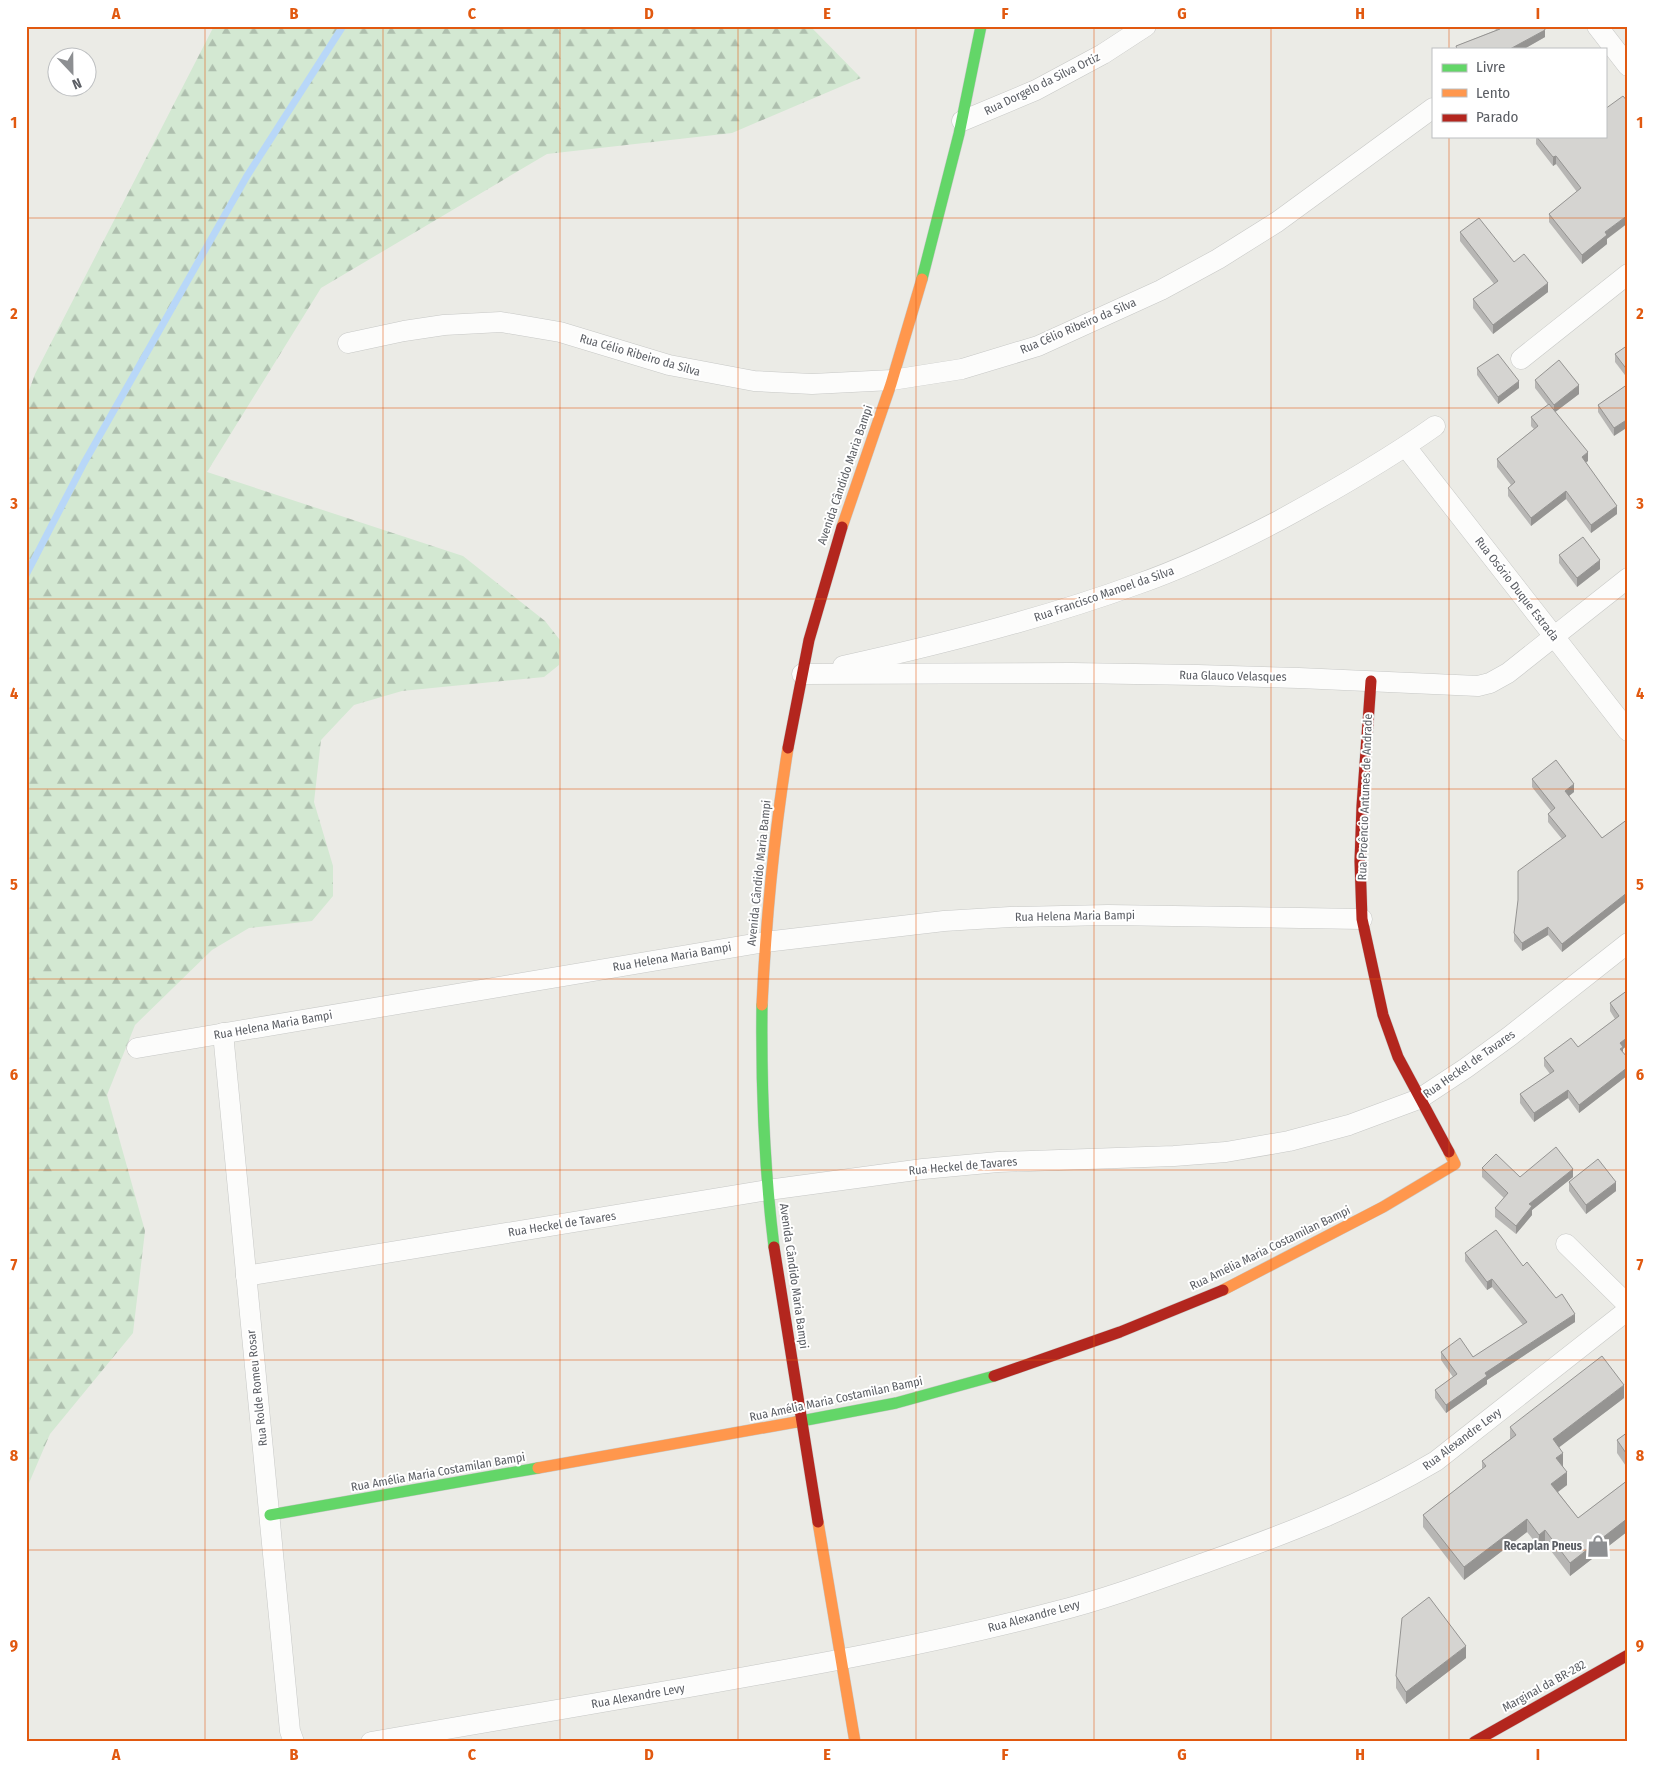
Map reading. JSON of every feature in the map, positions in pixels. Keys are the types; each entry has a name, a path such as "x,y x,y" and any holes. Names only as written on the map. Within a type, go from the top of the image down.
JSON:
{"street":[{"name":"Avenida Cândido Maria Bampi","path":"855,1742 777,1264 768,1190 763,1116 762,1027 765,942 776,832 788,748 819,598 892,380 918,294 962,121 980,26"},
{"name":"Rua Dorgelo da Silva Ortiz","path":"962,121 1044,85 1103,54 1146,26"},
{"path":"1597,26 1628,66"},
{"name":"Rua Célio Ribeiro da Silva","path":"348,343 444,325 501,322 560,332 669,365 754,381 812,384 892,380 962,368 1038,346 1161,290 1218,259 1277,222 1432,109"},
{"path":"1521,359 1628,274"},
{"name":"Rua Francisco Manoel da Silva","path":"802,674 936,645 1037,618 1140,584 1229,546 1318,499 1406,447 1435,426"},
{"name":"Rua Osório Duque Estrada","path":"1406,447 1628,731"},
{"name":"Rua Glauco Velasques","path":"802,674 1072,673 1262,677 1478,686 1490,683 1508,673 1628,578"},
{"name":"Rua Proêncio Antunes de Andrade","path":"1371,681 1362,806 1360,861 1362,919 1383,1015 1398,1057 1455,1164"},
{"name":"Rua Helena Maria Bampi","path":"138,1048 765,942 944,921 1010,917 1188,915 1362,919"},
{"name":"Rua Heckel de Tavares","path":"246,1276 768,1190 923,1169 998,1162 1174,1156 1226,1152 1289,1141 1349,1125 1419,1099 1510,1036 1628,943"},
{"name":"Rua Rolde Romeu Rosar","path":"223,1033 290,1731 294,1742"},
{"name":"Rua Amélia Maria Costamilan Bampi","path":"270,1515 896,1403 998,1375 1120,1332 1241,1281 1375,1211 1455,1164"},
{"path":"1566,1244 1628,1304"},
{"name":"Rua Alexandre Levy","path":"371,1742 842,1660 958,1636 1066,1609 1157,1580 1243,1550 1358,1502 1408,1478 1436,1461 1628,1310"},
{"name":"Marginal da BR-282","path":"1474,1742 1628,1655"}],"green space":[{"path":"214,26 810,26 861,78 732,133 547,154 321,288 207,472 463,556 545,621 560,640 559,665 544,677 402,691 354,705 321,740 314,802 333,866 333,896 312,921 249,928 212,950 135,1025 107,1095 145,1231 133,1333 50,1434 26,1490 26,399 35,374"}],"building":[{"path":"1498,26 1544,26 1545,30 1512,48 1457,48 1456,46 1500,29"},
{"path":"1623,96 1628,102 1628,215 1605,232 1607,235 1582,255 1549,214 1581,188 1556,156 1553,157 1538,138 1606,138 1606,108"},
{"path":"1479,218 1514,262 1524,254 1548,283 1493,325 1473,299 1498,281 1460,232"},
{"path":"1628,345 1628,371 1615,354"},
{"path":"1498,354 1519,381 1498,397 1477,368"},
{"path":"1559,360 1579,385 1554,405 1535,380"},
{"path":"1628,384 1628,419 1614,428 1598,405"},
{"path":"1549,404 1588,452 1582,457 1617,506 1591,525 1566,491 1531,518 1508,488 1515,482 1497,459 1538,426 1531,417"},
{"path":"1583,537 1600,560 1577,578 1559,555"},
{"path":"1556,760 1574,784 1565,791 1602,838 1628,819 1628,892 1562,944 1548,927 1522,943 1514,933 1518,900 1518,871 1566,836 1548,814 1555,808 1532,779"},
{"path":"1628,990 1628,1037 1620,1043 1623,1047 1620,1049 1628,1058 1628,1067 1579,1105 1568,1090 1534,1113 1520,1094 1554,1071 1544,1058 1571,1038 1578,1047 1619,1016 1610,1003"},
{"path":"1556,1147 1573,1169 1529,1204 1532,1206 1516,1226 1495,1208 1508,1193 1482,1168 1496,1154 1520,1177"},
{"path":"1598,1159 1616,1182 1586,1205 1569,1182"},
{"path":"1496,1230 1523,1266 1527,1262 1556,1298 1562,1294 1575,1314 1485,1373 1487,1376 1446,1405 1435,1390 1457,1374 1441,1352 1460,1338 1473,1357 1527,1322 1492,1279 1487,1282 1465,1253"},
{"path":"1602,1356 1624,1385 1553,1439 1563,1453 1556,1458 1567,1472 1551,1484 1578,1518 1628,1480 1628,1518 1570,1563 1545,1530 1539,1535 1527,1519 1464,1567 1423,1515 1486,1466 1482,1461 1516,1435 1510,1427"},
{"path":"1628,1432 1628,1456 1617,1440"},
{"path":"1429,1597 1466,1646 1406,1692 1396,1676 1402,1618"}],"waterway":[{"path":"26,575 84,463 247,176 343,26"}],"traffic: fast":[{"path":"922,279 959,134 981,26"},
{"path":"762,1005 764,1126 774,1247"},
{"path":"796,1422 896,1403 994,1376"},
{"path":"270,1515 538,1468"}],"traffic: slow":[{"path":"842,527 891,384 922,279"},
{"path":"762,1005 771,876 788,748"},
{"path":"1223,1290 1383,1207 1455,1164 1449,1152"},
{"path":"538,1468 796,1422"},
{"path":"818,1522 855,1742"}],"traffic: jam":[{"path":"788,748 809,640 842,527"},
{"path":"1371,681 1362,806 1360,861 1362,919 1383,1015 1398,1057 1449,1152"},
{"path":"774,1247 818,1522"},
{"path":"994,1376 1120,1332 1223,1290"},
{"path":"1474,1742 1628,1655"}],"place":[{"name":"Recaplan Pneus","path":"1598,1546"}]}
